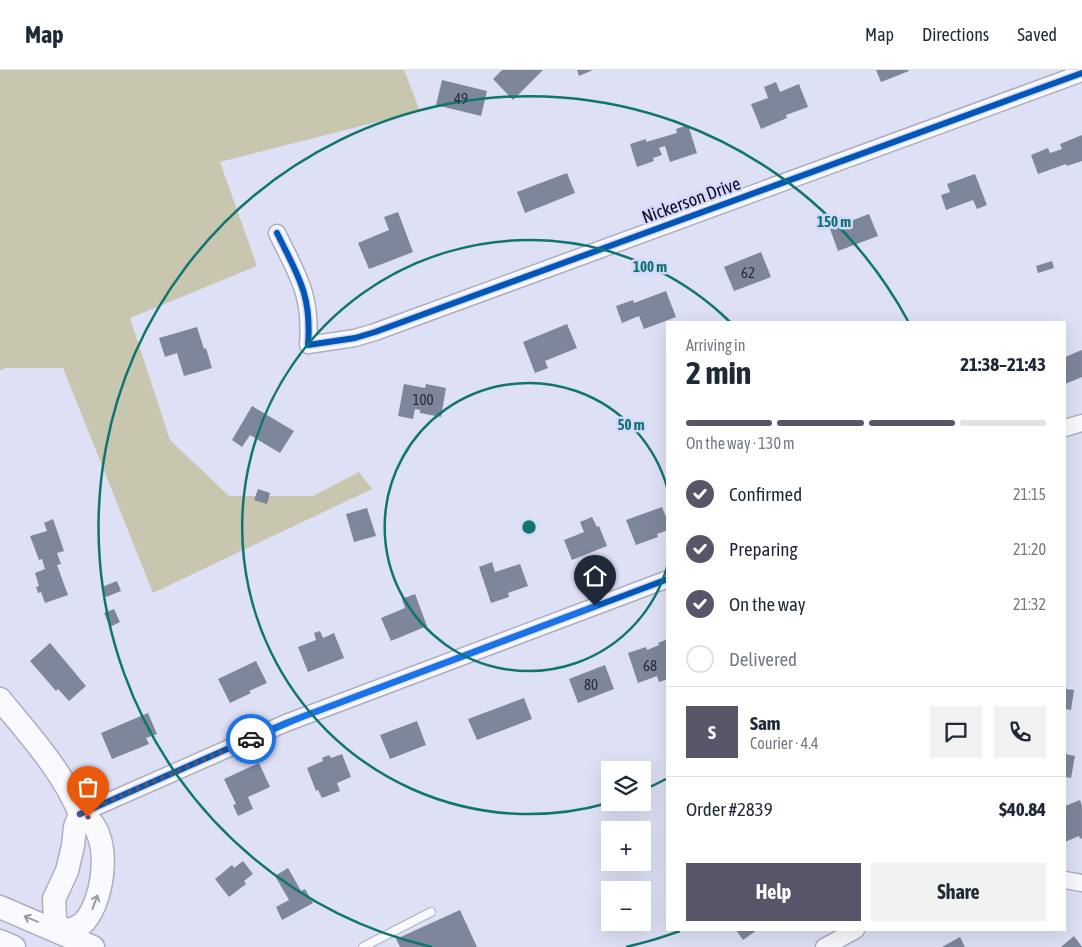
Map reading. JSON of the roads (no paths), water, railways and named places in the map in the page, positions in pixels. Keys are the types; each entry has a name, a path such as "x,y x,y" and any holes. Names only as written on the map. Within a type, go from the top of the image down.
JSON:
{"street":[{"name":"Nickerson Drive","path":"277,233 301,282 307,303 310,324 308,345 355,338 1082,73"},
{"path":"1066,428 1082,423"},
{"path":"80,814 286,724 666,579"},
{"path":"0,699 58,772 75,800 80,814 75,827 67,871 54,899 58,940"},
{"path":"58,940 85,921 94,908 101,883 102,855 99,834 95,824 88,817 80,814"},
{"path":"1066,880 1082,883"},
{"path":"0,907 58,940 93,947"},
{"path":"824,947 854,931"},
{"path":"0,941 14,947"}],"lane":[{"path":"363,947 431,912"}]}
